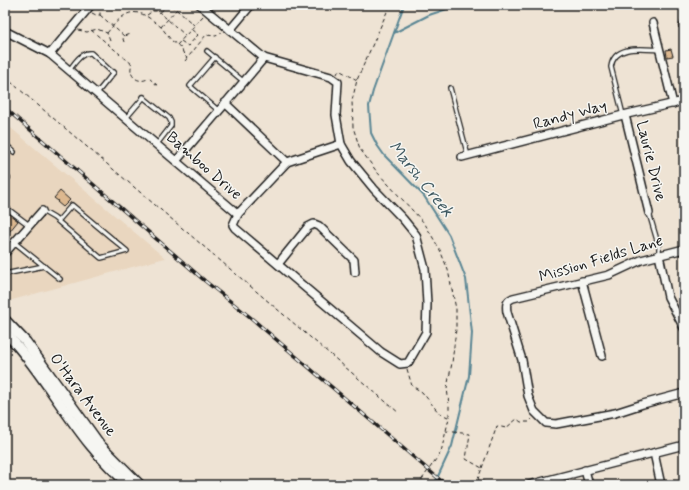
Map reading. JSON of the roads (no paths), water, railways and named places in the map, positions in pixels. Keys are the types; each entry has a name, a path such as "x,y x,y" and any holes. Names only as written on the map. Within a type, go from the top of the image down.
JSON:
{"street":[{"path":"200,5 264,58 331,77 338,82 336,115 342,144 351,161 416,235 425,269 427,304 426,332 408,363 400,364 381,352 235,228 233,225 238,214"},
{"path":"227,28 251,5"},
{"path":"50,54 89,7"},
{"path":"653,23 673,104"},
{"name":"Bamboo Drive","path":"5,30 50,54 238,214 287,162 342,144"},
{"path":"176,160 264,58"},
{"name":"Randy Way","path":"465,156 684,101"},
{"path":"225,103 287,162"},
{"name":"Laurie Drive","path":"624,115 649,213"},
{"path":"5,253 42,211"},
{"path":"278,264 308,227 314,224 319,226 354,260 355,272"},
{"name":"Mission Fields Lane","path":"684,249 641,260 609,275 513,298 509,300 506,305 522,360 528,396 534,411 546,423 556,424 615,413 684,393"},
{"path":"659,255 668,297 684,328"},
{"path":"582,281 602,356"},
{"name":"O'Hara Avenue","path":"5,320 26,342 100,445 140,485"},
{"name":"O'Hara Avenue","path":"5,332 14,341 88,443 130,485"},
{"path":"528,485 684,445"},
{"path":"654,453 662,485"},
{"path":"586,470 589,485"}],"lane":[{"path":"624,115 610,67 611,61 616,54 628,50 660,50"},
{"path":"208,51 244,81"},
{"path":"69,70 81,55 91,53 114,72 97,94"},
{"path":"215,57 190,86 218,111"},
{"path":"450,88 465,156"},
{"path":"126,118 144,97 169,118 171,126 156,144"},
{"path":"5,144 14,152"},
{"path":"42,211 58,221 101,258 127,251 72,205 58,221"},
{"path":"5,207 29,225"},
{"path":"649,213 659,247 659,255"},
{"path":"14,242 60,279"},
{"path":"5,274 44,266"}],"waterway":[{"name":"Marsh Creek","path":"404,5 369,106 371,133 384,155 424,196 449,235 466,279 472,333 469,376 452,446 434,485"},
{"path":"394,33 429,15 459,5"}],"railway":[{"path":"5,108 205,281 250,317 446,485"}]}
